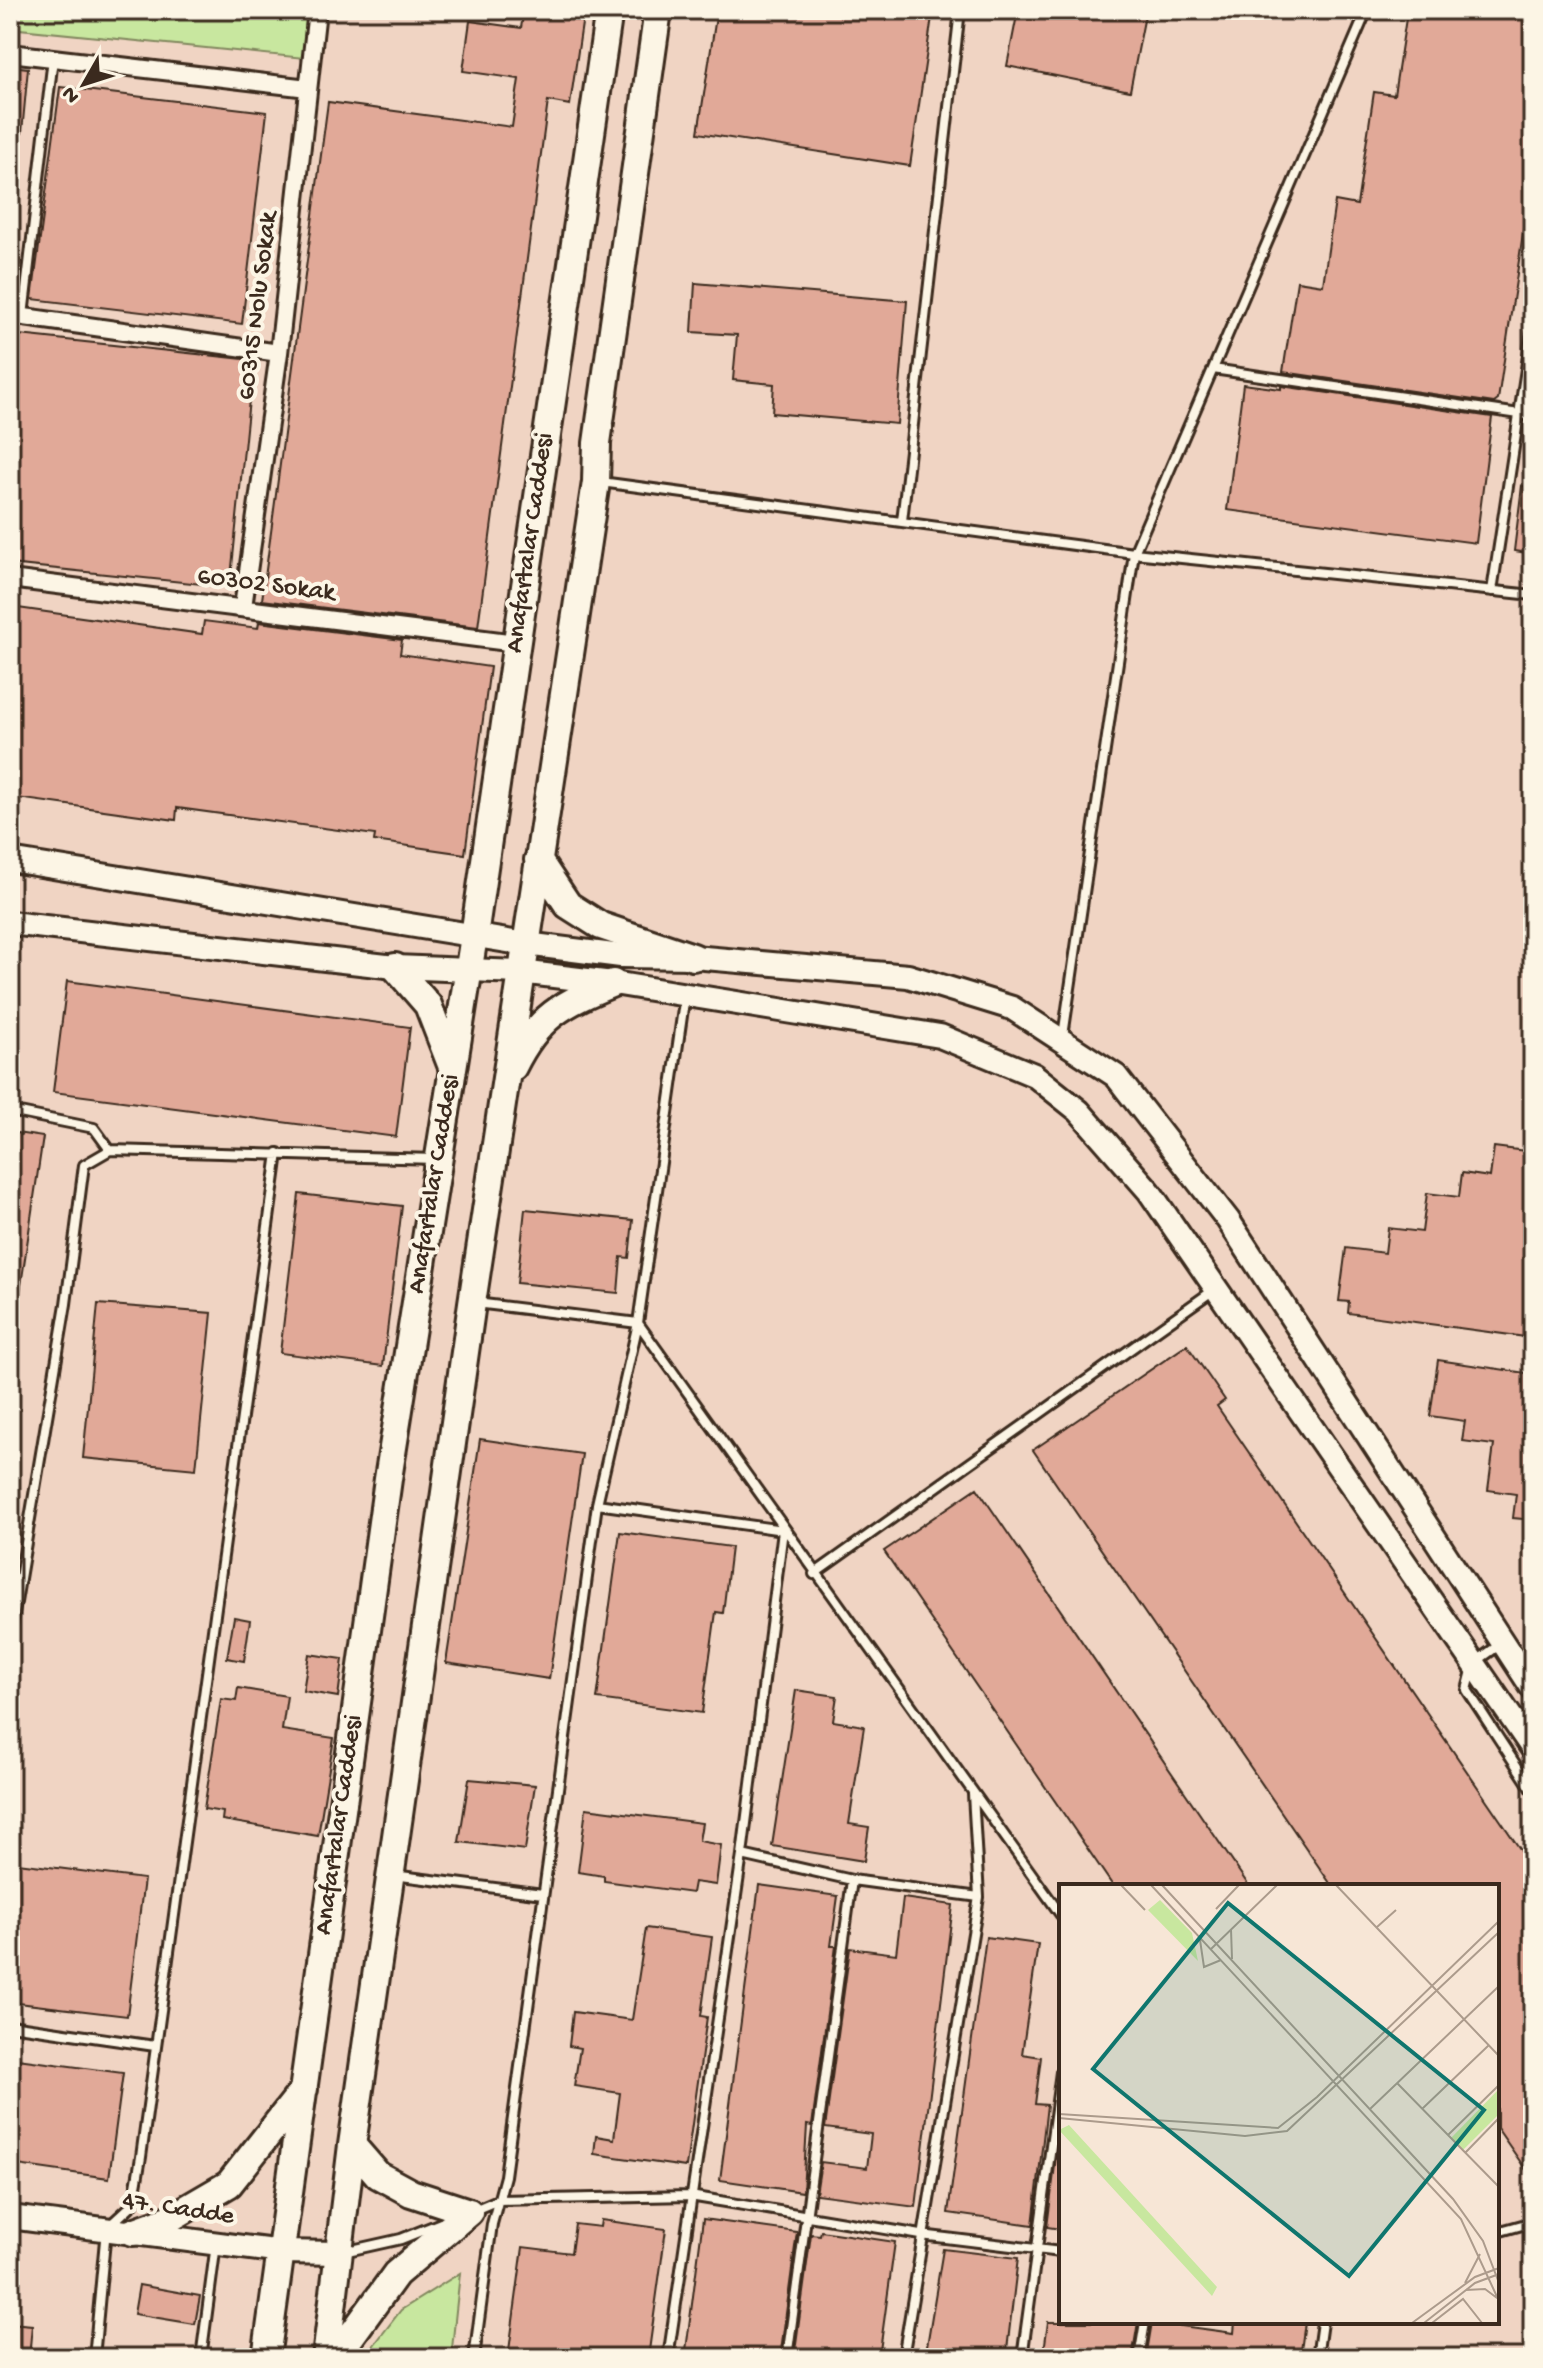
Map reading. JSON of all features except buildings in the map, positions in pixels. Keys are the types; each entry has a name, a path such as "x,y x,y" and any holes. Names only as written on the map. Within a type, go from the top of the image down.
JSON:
{"main road":[{"name":"Anafartalar Caddesi","path":"266,2358 388,1479 474,936 609,10"},
{"name":"Anafartalar Caddesi","path":"326,2358 352,2145 472,1303 596,482 597,443 658,10"},
{"path":"10,860 526,944 621,956 693,957 908,976 1012,1008 1116,1076 1228,1220 1533,1689"},
{"path":"538,860 568,905 601,926 693,957"},
{"path":"10,923 395,967 520,972 685,993 940,1036 1034,1075 1079,1111 1149,1191 1533,1749"},
{"path":"395,967 428,1005 453,1070"},
{"path":"503,1088 529,1034 552,1012 613,983"},
{"path":"133,2232 169,2219 229,2184 304,2089"},
{"path":"352,2145 378,2175 411,2193 480,2218"},
{"name":"47. Cadde","path":"10,2217 282,2252 338,2253"},
{"path":"335,2358 396,2274 480,2218"}],"street":[{"name":"60315 Nolu Sokak","path":"243,607 279,353 317,10"},
{"path":"10,53 308,88"},
{"path":"17,316 279,353"},
{"name":"60302 Sokak","path":"10,579 516,643"}],"lane":[{"path":"902,521 960,10"},
{"path":"1062,1041 1134,553 1367,10"},
{"path":"17,316 53,58"},
{"path":"1492,591 1533,323"},
{"path":"1213,369 1533,416"},
{"path":"596,482 1134,553 1533,595"},
{"path":"338,2253 480,2218 498,2200 505,2176 597,1504 638,1323 685,993"},
{"path":"10,1111 94,1128 110,1150"},
{"path":"10,1638 66,1304 84,1165 110,1150 439,1159"},
{"path":"94,2358 106,2229 133,2204 278,1153"},
{"path":"814,1574 1216,1289"},
{"path":"472,1303 638,1323 814,1574 1059,1912"},
{"path":"597,1504 783,1530"},
{"path":"668,2358 742,1855 783,1530"},
{"path":"1503,1642 1474,1663 1467,1690 1533,1791"},
{"path":"903,2358 979,1897 973,1792"},
{"path":"742,1855 852,1880 979,1897"},
{"path":"392,1875 543,1894"},
{"path":"787,2358 852,1880"},
{"path":"10,2025 155,2046"},
{"path":"1022,2358 1059,2086"},
{"path":"474,2358 480,2218 498,2200 690,2196 921,2235 1059,2252"},
{"path":"1499,2231 1533,2222"},
{"path":"201,2358 216,2243"},
{"path":"1139,2358 1145,2324"},
{"path":"1317,2358 1322,2324"}],"shaded area":[{"path":"10,10 1533,10 1533,2358 10,2358"}],"green space":[{"path":"10,10 309,10 304,58 10,28"},
{"path":"460,2273 451,2358 364,2358 401,2310"}]}
